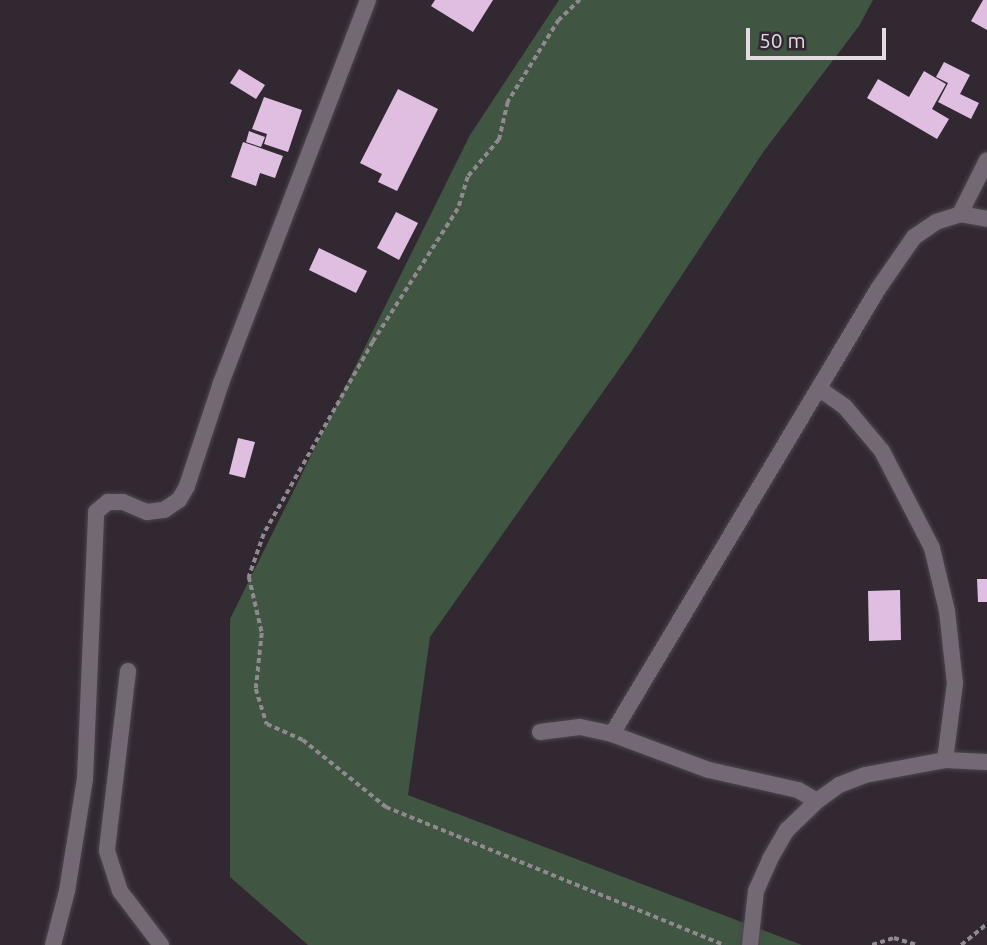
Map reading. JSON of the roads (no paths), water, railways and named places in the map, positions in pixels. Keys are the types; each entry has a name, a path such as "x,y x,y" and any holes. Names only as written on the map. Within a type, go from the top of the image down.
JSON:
{"street":[{"path":"52,945 67,891 85,779 96,512 107,502 123,502 147,512 164,510 179,500 187,486 221,383 368,0"},
{"path":"960,215 987,160"},
{"path":"612,734 821,390 878,289 914,237 936,222 960,215 987,219"},
{"path":"821,390 845,407 882,451 932,548 947,611 955,683 945,760"},
{"path":"128,671 107,851 120,891 160,945"},
{"path":"540,732 580,727 612,734 709,770 798,790 817,801"},
{"path":"750,945 751,914 760,880 787,830 817,801 839,785 865,775 945,760 987,762"}]}
